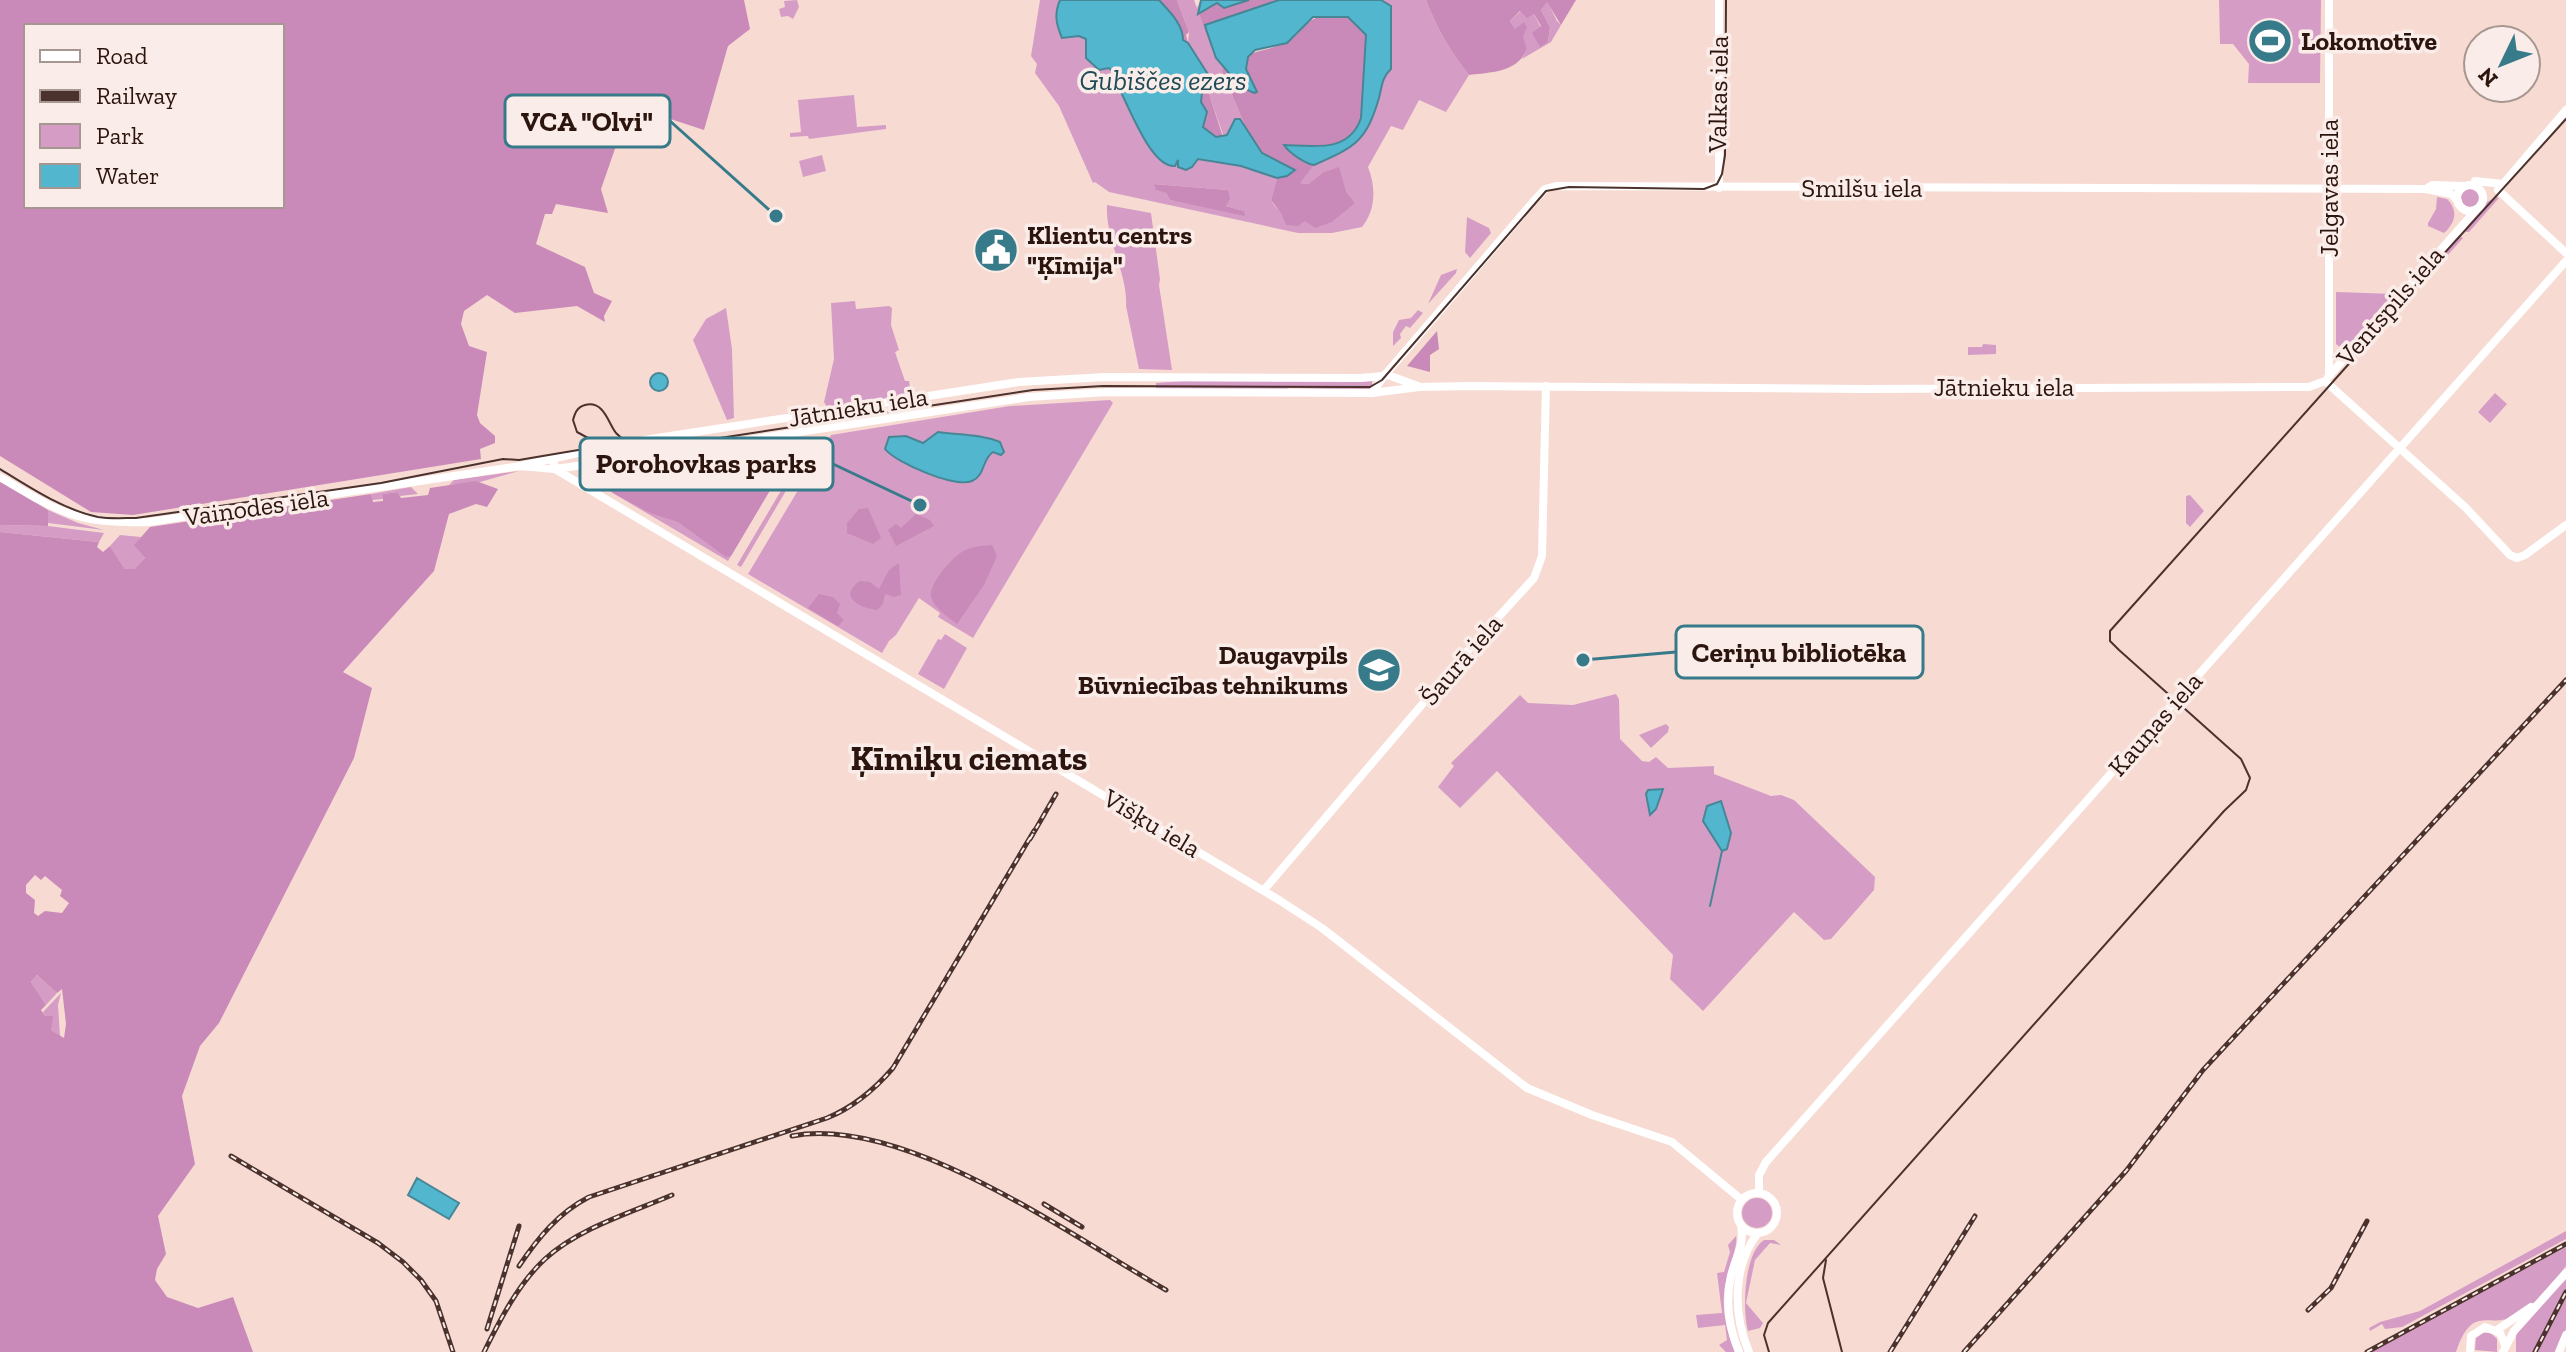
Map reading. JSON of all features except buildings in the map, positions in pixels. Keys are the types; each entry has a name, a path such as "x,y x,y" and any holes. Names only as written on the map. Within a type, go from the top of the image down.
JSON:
{"street":[{"name":"Valkas iela","path":"1719,0 1719,188"},
{"name":"Jelgavas iela","path":"2327,378 2329,0"},
{"path":"2566,110 2500,189 2479,206 2466,210 2459,203 2458,193 2464,186 2472,185 2500,189 2566,253"},
{"name":"Smilšu iela","path":"2426,189 2432,185 2464,186"},
{"path":"2477,185 2483,196 2479,206"},
{"name":"Smilšu iela","path":"1372,393 1545,189 1556,186 2426,189 2451,194 2459,203"},
{"name":"Ventspils iela","path":"2456,231 2462,216 2459,203"},
{"name":"Ventspils iela","path":"2327,378 2479,206"},
{"name":"Kauņas iela","path":"1759,1193 1759,1177 1766,1162 2566,261"},
{"name":"Jātnieku iela","path":"520,466 628,442 1019,382 1093,377 1361,378 1385,375 1419,387"},
{"path":"2327,378 2472,513 2505,551 2517,558 2525,555 2566,525"},
{"name":"Jātnieku iela","path":"520,466 555,469 1055,394 1372,393 1419,387 1546,386 1839,389 2309,387 2327,378"},
{"name":"Šaurā iela","path":"1264,890 1471,647 1534,578 1542,556 1546,386"},
{"path":"553,458 555,469"},
{"path":"584,465 582,478 586,488"},
{"name":"Vaiņodes iela","path":"0,477 76,518 134,523 520,466"},
{"name":"Višķu iela","path":"555,469 1264,890 1322,928 1527,1088 1592,1115 1672,1142 1742,1200"},
{"path":"1739,1352 1728,1301 1731,1277 1742,1240 1736,1214 1742,1200 1749,1195 1759,1193 1771,1199 1777,1213 1772,1227 1758,1233 1741,1226"},
{"path":"1749,1352 1739,1323 1738,1294 1749,1250 1758,1233"},
{"path":"2504,1350 2514,1331 2566,1273"},
{"path":"2463,1352 2471,1336 2480,1328 2497,1330 2539,1304"},
{"path":"2497,1330 2503,1337 2504,1350"},
{"path":"2559,1352 2566,1335"},
{"path":"2469,1341 2470,1352"}],"green space":[{"path":"797,0 799,7 793,19 781,17 779,9 785,7 784,1"},
{"path":"1040,0 1159,0 1188,42 1189,32 1177,0 1194,0 1197,8 1201,0 1249,0 1220,7 1204,27 1279,0 1222,71 1248,133 1225,140 1207,89 1203,127 1209,139 1280,167 1271,200 1279,210 1299,219 1322,215 1355,203 1346,191 1322,173 1308,184 1299,183 1361,118 1368,0 1426,0 1444,39 1469,75 1446,112 1419,100 1403,130 1391,126 1368,167 1373,198 1370,213 1362,227 1332,233 1298,233 1109,192 1093,183 1059,106 1035,73 1037,64 1031,56","holes":["1154,184 1228,190 1226,206 1244,211 1170,200"]},
{"name":"Lokomotīve","path":"2219,0 2321,0 2320,83 2248,83 2249,64 2233,44 2220,44"},
{"path":"1547,1 1561,25 1551,42 1522,59 1527,49 1510,21 1521,11 1534,14 1548,42 1550,27 1541,10"},
{"path":"854,95 857,127 886,125 886,129 809,139 808,136 790,137 790,133 801,132 798,100"},
{"path":"822,155 826,171 803,177 799,161"},
{"path":"2470,189 2479,198 2470,207 2461,198"},
{"path":"2437,197 2447,199 2454,212 2453,221 2444,233 2428,226 2436,209"},
{"path":"2499,198 2466,232 2466,226 2487,202"},
{"path":"1107,205 1151,213 1172,370 1139,369 1124,282 1109,231"},
{"path":"1467,217 1489,228 1491,233 1470,258 1465,252"},
{"path":"2459,235 2463,238 2422,284 2418,279"},
{"path":"1457,269 1456,273 1428,304 1441,275"},
{"path":"2336,292 2395,294 2346,352 2336,344"},
{"path":"855,301 856,309 892,308 891,325 899,350 895,352 905,381 909,381 911,395 827,407 824,402 834,359 831,303"},
{"path":"726,308 732,349 734,418 727,420 693,340 706,319"},
{"path":"1418,310 1423,313 1410,328 1406,326 1393,346 1393,332 1399,320 1411,318"},
{"path":"1983,344 1996,345 1996,354 1968,355 1968,347 1982,347"},
{"path":"1372,381 1372,388 1156,389 1156,383"},
{"path":"2495,393 2507,404 2490,423 2478,412"},
{"path":"1110,400 1113,403 973,638 938,617 940,613 919,598 882,653 748,574 831,435 1010,406"},
{"path":"793,440 798,443 728,561 594,482 589,475 591,472"},
{"path":"808,445 813,445 741,567 737,565"},
{"path":"519,471 480,482 449,485 454,480"},
{"path":"411,487 418,494 400,496 398,492 383,494 383,499 372,500 371,494"},
{"path":"2190,495 2204,511 2190,527 2186,523 2186,496"},
{"path":"48,510 78,523 104,530 48,523"},
{"path":"0,525 48,526 104,533 99,542 0,532"},
{"path":"120,535 141,537 135,545 145,558 136,569 125,569 110,546"},
{"path":"945,634 967,648 944,689 918,674 938,639 941,640"},
{"path":"1616,694 1619,699 1620,739 1642,761 1649,762 1656,757 1668,768 1714,766 1714,774 1771,796 1781,795 1794,800 1875,877 1874,890 1831,939 1824,940 1794,912 1703,1011 1670,979 1673,955 1497,771 1460,808 1438,787 1454,766 1451,763 1520,695 1528,703 1573,705"},
{"path":"1666,724 1668,732 1651,748 1639,735"},
{"path":"37,975 57,993 46,1005 31,982"},
{"path":"61,993 58,1005 60,1036 51,1030 43,1012"},
{"path":"1757,1198 1768,1202 1772,1213 1768,1224 1757,1228 1746,1224 1742,1213 1746,1202"},
{"path":"2566,1231 2566,1239 2402,1327 2385,1329 2382,1324 2370,1331 2369,1328 2380,1322 2420,1311"},
{"path":"1736,1236 1724,1296 1726,1324 1735,1352 1726,1352 1719,1345 1727,1340 1725,1325 1698,1328 1696,1315 1722,1313 1717,1273 1724,1272 1730,1252 1728,1245"},
{"path":"1764,1240 1774,1240 1781,1245 1770,1243 1755,1260 1746,1303 1763,1323 1760,1328 1748,1331 1745,1309 1746,1282 1752,1257"},
{"path":"2566,1247 2566,1266 2540,1297 2510,1318 2476,1322 2463,1336 2456,1352 2370,1352"},
{"path":"2566,1279 2566,1329 2556,1352 2516,1352 2516,1332"},
{"path":"2483,1333 2491,1333 2497,1339 2497,1352 2475,1350 2476,1338"}],"shaded area":[{"path":"0,0 744,0 750,29 728,46 704,130 646,111 624,123 601,189 608,213 556,204 552,214 545,214 536,244 585,267 594,293 612,301 604,316 605,322 577,306 515,313 487,295 464,311 461,324 469,346 487,352 477,415 480,423 495,436 495,443 480,449 481,459 133,515 91,512 0,456"},
{"path":"1159,0 1177,0 1189,32 1186,35 1188,43 1183,40 1173,16"},
{"path":"1249,0 1279,0 1208,31 1211,47 1199,13 1218,3 1224,8"},
{"path":"1426,0 1576,0 1561,25 1547,2 1541,10 1550,27 1548,42 1540,47 1532,33 1541,26 1534,14 1527,18 1520,11 1510,21 1515,29 1524,22 1527,27 1523,37 1527,49 1523,57 1502,70 1469,75 1444,39"},
{"path":"1326,15 1348,17 1366,36 1361,118 1356,129 1340,142 1319,146 1285,145 1298,158 1314,165 1300,183 1308,184 1322,173 1339,167 1346,191 1355,203 1332,222 1315,228 1305,221 1298,226 1286,225 1271,200 1277,178 1295,170 1262,153 1248,133 1222,71 1224,67 1227,68 1241,87 1257,91 1246,66 1250,55 1285,43 1312,20"},
{"path":"1207,88 1223,137 1216,137 1203,127 1206,112 1201,102 1202,91"},
{"path":"1154,184 1228,190 1230,199 1226,206 1244,211 1245,216 1170,200 1166,193 1156,190"},
{"path":"1437,331 1439,349 1430,355 1430,372 1407,366"},
{"path":"779,460 785,460 785,465 731,556 726,557 678,522 650,513 613,493 611,487 772,466"},
{"path":"0,481 48,510 48,526 0,525"},
{"path":"476,481 498,489 487,507 476,504 449,514 434,571 343,672 372,688 354,758 219,1023 200,1046 182,1096 195,1164 158,1216 166,1254 157,1269 155,1280 167,1297 198,1308 233,1297 253,1352 0,1352 0,532 99,542 97,547 103,552 110,546 125,569 135,569 145,558 134,545 150,527 371,494 373,502 383,501 383,494 398,492 401,498 428,495 430,488","holes":["35,875 41,880 45,876 62,890 60,896 69,903 62,913 45,911 38,916 34,913 35,900 26,893 26,885","37,975 57,993 62,989 66,1024 64,1038 51,1030 53,1016 45,1016 41,1010 46,1005 31,982"]},
{"path":"868,508 881,538 873,544 847,533 847,523 859,509"},
{"path":"916,514 930,520 934,526 896,546 888,530 896,524 901,528"},
{"path":"992,545 997,556 984,585 957,624 933,601 933,586 947,565 965,550"},
{"path":"899,563 901,595 894,597 885,594 883,604 877,610 854,601 851,592 860,581 870,582 879,589 889,570"},
{"path":"819,594 833,597 840,604 837,613 844,620 838,626 808,608"}],"water":[{"name":"Gubiščes ezers","path":"1060,0 1159,0 1175,18 1183,40 1211,79 1211,84 1202,92 1201,102 1207,112 1203,127 1216,137 1227,135 1235,119 1240,119 1262,153 1295,170 1277,178 1241,166 1198,159 1186,170 1178,167 1178,160 1175,166 1165,164 1139,130 1113,77 1114,73 1109,68 1099,70 1086,58 1086,39 1079,36 1062,38 1056,19"},
{"name":"Gubiščes ezers","path":"1201,0 1249,0 1224,8 1217,3 1198,14"},
{"name":"Gubiščes ezers","path":"1279,0 1381,0 1391,6 1391,69 1384,79 1369,124 1364,134 1349,147 1314,165 1298,158 1284,145 1330,145 1340,142 1356,129 1361,118 1366,35 1348,17 1313,17 1287,43 1255,50 1248,57 1246,69 1257,92 1254,93 1241,87 1216,58 1205,25"},
{"path":"659,373 668,382 659,391 650,382"},
{"path":"938,432 992,439 1000,442 1004,452 1001,455 993,452 976,479 964,482 926,473 885,449 889,437 906,436 923,443"},
{"path":"1663,789 1656,809 1650,815 1648,790"},
{"path":"1721,801 1731,833 1727,849 1722,851 1703,821 1707,806"},
{"path":"417,1178 459,1203 449,1219 408,1195"}],"waterway":[{"path":"1710,906 1722,851"}],"tram line":[{"path":"0,469 72,509 98,517 136,518 381,483 503,459 519,460 596,447 628,452 1033,390 1103,386 1370,387 1382,380 1546,191 1569,187 1704,189 1717,184 1725,155 1726,0"},
{"path":"2354,353 2566,119"},
{"path":"1769,1352 1764,1335 1768,1323 2246,790 2250,778 2241,759 2119,650 2110,641 2110,631 2355,357 2362,345"},
{"path":"605,438 588,438 577,432 573,420 580,407 597,406 619,436 629,443 645,447"},
{"path":"1826,1260 1823,1278 1842,1352"}],"railway":[{"path":"1964,1352 2126,1171 2203,1070 2566,680"},
{"path":"1030,839 1056,794"},
{"path":"519,1266 550,1227 589,1197 827,1118 871,1091 893,1068 1034,831"},
{"path":"792,1136 836,1134 884,1143 934,1161 985,1184 1166,1290"},
{"path":"231,1156 378,1243 403,1262 436,1301 453,1352"},
{"path":"484,1352 518,1291 535,1269 558,1248 589,1230 672,1195"},
{"path":"1044,1204 1082,1227"},
{"path":"1890,1352 1975,1216"},
{"path":"2308,1310 2331,1288 2367,1221"},
{"path":"487,1329 519,1226"},
{"path":"2367,1352 2566,1244"},
{"path":"2535,1352 2566,1292"}],"place":[{"name":"Lokomotīve","path":"2270,41"},
{"name":"VCA \"Olvi\"","path":"776,216"},
{"name":"Klientu centrs \"Ķīmija\"","path":"996,250"},
{"name":"Porohovkas parks","path":"920,505"},
{"name":"Ceriņu bibliotēka","path":"1583,660"},
{"name":"Daugavpils Būvniecības tehnikums","path":"1379,670"}],"district":[{"name":"Ķīmiķu ciemats","path":"969,758"}]}
